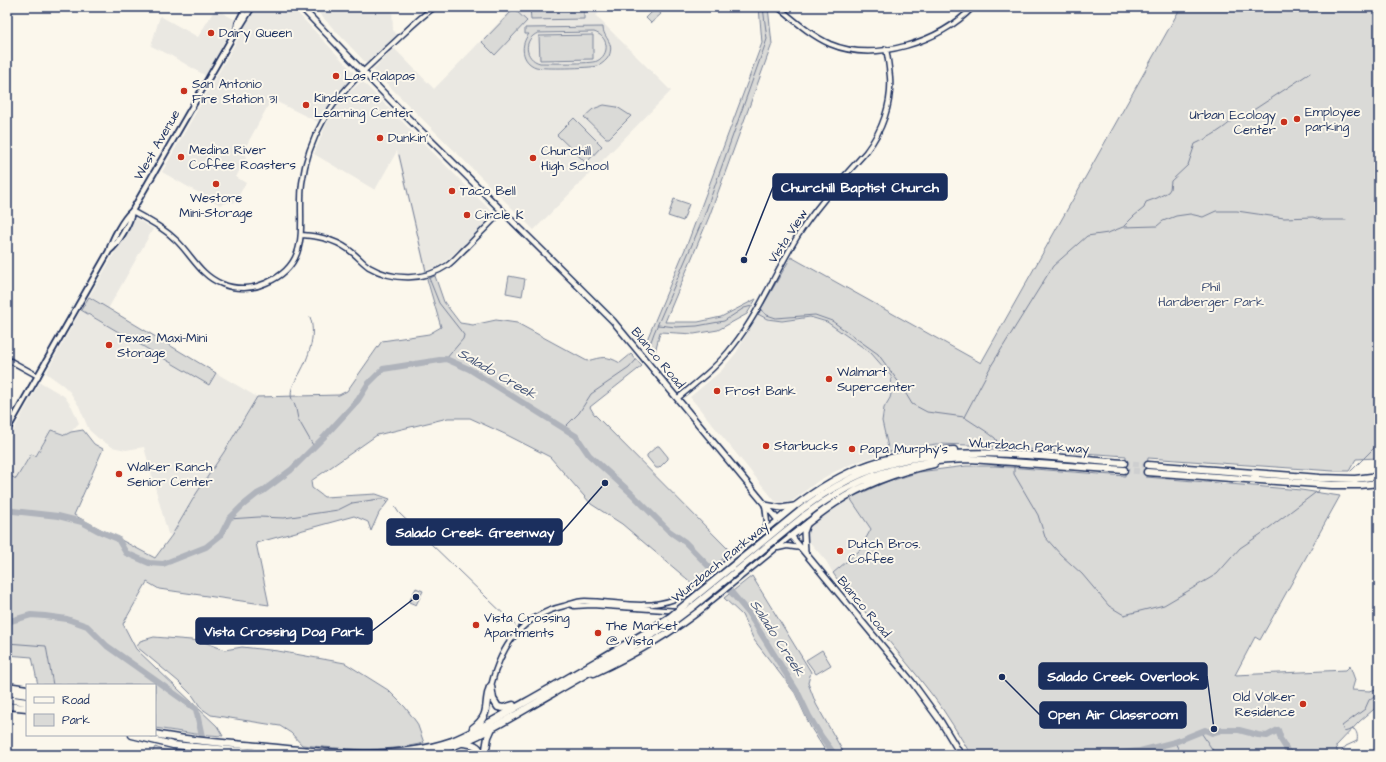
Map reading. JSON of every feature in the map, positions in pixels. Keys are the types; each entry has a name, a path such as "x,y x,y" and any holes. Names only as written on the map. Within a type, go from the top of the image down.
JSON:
{"highway":[{"path":"778,520 831,481 863,466 906,454 956,450 980,453"},
{"name":"Wurzbach Parkway","path":"156,734 188,740 312,751 370,755 426,753 446,743 462,740 492,728 562,688 670,620 802,513 815,499 834,487 867,472 900,461 940,455 980,453 1124,463"},
{"name":"Wurzbach Parkway","path":"802,513 869,477 919,463 948,459 970,459 1124,470"},
{"path":"791,536 836,502 871,483 925,466 970,459"},
{"path":"1148,465 1320,478 1355,479 1379,476"},
{"path":"1147,472 1332,486 1379,483"},
{"path":"794,507 792,517 794,521 799,524 807,523"},
{"path":"562,688 603,669 648,645 679,626 705,606"},
{"name":"Wurzbach Parkway","path":"462,740 488,723 670,620"},
{"path":"491,686 495,704 498,707 506,708 557,681 574,674"},
{"path":"7,686 26,689"},
{"path":"482,755 479,748 475,745 462,740 483,719 487,711 488,692 491,686"},
{"path":"7,692 26,695"},
{"path":"7,699 26,702"},
{"path":"7,706 26,708"},
{"path":"485,755 487,742 492,728"},
{"path":"136,736 173,745 285,755"}],"main road":[{"name":"West Avenue","path":"7,430 109,251 114,247 130,218 132,211 237,28 246,7"},
{"name":"West Avenue","path":"237,28 241,25 252,7"},
{"name":"Blanco Road","path":"300,7 363,72 613,321 927,700 960,753"},
{"path":"765,505 781,508 794,507"},
{"path":"803,550 804,532 807,523"}],"street":[{"path":"132,211 154,223 172,237 186,250 201,270 210,278 221,284 247,288 269,282 280,276 296,257 302,235 302,184 310,150 317,131 330,109 343,93 363,72 434,7"},
{"path":"778,7 813,35 831,44 860,51 886,49 914,43 934,35 959,20 973,7"},
{"name":"Vista View","path":"678,398 714,367 734,345 805,224 866,152 875,139 885,118 890,95 890,77 886,49"},
{"path":"302,235 321,237 334,241 369,266 383,273 405,277 422,276 435,272 449,264 502,211"},
{"path":"7,359 38,376"},
{"path":"764,532 767,522 765,505"},
{"path":"491,686 499,658 508,642 528,622 542,613 574,602 585,601 626,605 650,605 674,600 699,586 778,520"},
{"path":"764,532 770,533 776,541 776,549 787,546 803,550"},
{"name":"Wurzbach Parkway","path":"569,604 574,606 592,605 691,611 711,602 791,536"}],"shaded area":[{"path":"256,7 292,7 356,75 330,103 318,122 275,101 270,102 244,150 246,158 236,177 246,183 234,203 230,202 220,205 162,172"},
{"path":"313,7 392,7 393,30 398,36 367,64"},
{"name":"Churchill High School","path":"514,7 604,7 596,16 671,91 534,230 373,70 394,48 434,89"},
{"path":"215,9 236,20 206,76 151,46 160,16 198,37"},
{"path":"362,81 494,214 448,259 440,265 425,271 397,151 375,190 314,154 332,113 344,97"},
{"path":"135,218 153,229 108,309 89,297"},
{"path":"81,310 209,385 216,373 257,397 172,535 168,534 144,447 126,450 112,447 98,438 89,430 79,406 70,392 46,373"},
{"path":"758,314 767,319 782,321 810,317 827,322 871,353 890,376 892,390 890,398 884,408 882,421 889,452 854,463 834,472 818,481 791,502 786,503 775,501 690,397 721,371 736,353"},
{"path":"40,382 64,396 72,407 79,423 71,432 65,435 51,430 36,456 30,454 16,479 7,474 7,442"},
{"path":"850,498 871,529 859,551 833,573 826,561 807,539 806,530 809,526"}],"green space":[{"path":"530,7 584,7 584,19 531,20"},
{"path":"759,7 768,7 772,44 709,217 665,322 698,322 721,317 756,299 747,314 718,330 694,334 660,332 655,352 646,342 688,242 762,43"},
{"name":"Phil Hardberger Park","path":"1181,7 1379,7 1379,458 1356,459 1349,471 1333,471 1148,458 1146,477 1301,490 1340,496 1260,640 1255,637 1235,675 1346,670 1350,666 1355,680 1352,690 1370,691 1379,688 1379,705 1360,721 1336,746 1338,755 971,755 948,717 933,696 833,573 859,551 871,529 850,498 893,479 894,480 919,472 966,466 995,466 1125,476 1126,456 936,444 889,452 882,421 884,408 890,398 892,390 891,376 871,353 827,322 810,317 782,321 767,319 758,314 791,257 981,363"},
{"path":"656,8 661,14 651,23 646,18"},
{"path":"514,9 527,21 495,55 482,42"},
{"path":"603,27 611,47 609,56 598,66 567,68 536,67 531,65 525,57 523,48 529,34 525,34 525,28","holes":["594,32 603,38 606,48 604,54 597,61 579,63 540,63 535,61 528,53 528,44 533,36 538,33"]},
{"path":"593,35 593,59 540,60 539,36"},
{"path":"604,105 617,107 631,116 609,138 606,138 584,117 593,109"},
{"path":"574,118 602,146 586,163 557,135"},
{"path":"674,199 689,204 683,221 668,216"},
{"path":"435,276 444,302 460,323 473,325 496,320 517,323 587,361 597,358 607,358 620,363 631,354 642,366 590,407 594,414 731,552 693,584 622,524 591,504 550,457 470,418 448,418 377,435 311,481 312,488 324,497 376,494 390,499 379,513 371,531 368,522 354,516 256,543 269,605 159,589 147,582 123,624 136,649 217,726 223,736 195,734 156,728 156,684 38,684 32,657 7,655 7,474 16,479 31,454 36,456 51,430 65,435 71,432 83,430 94,444 103,449 74,515 155,558 172,535 257,397 339,395 347,391 382,341 429,334 441,327 427,279"},
{"path":"509,276 525,279 522,296 506,293"},
{"path":"89,297 216,373 209,385 81,310"},
{"path":"659,446 668,457 668,459 659,468 656,468 647,457 647,455"},
{"path":"752,576 811,672 808,683 816,704 845,755 828,755 811,728 795,693 754,640 742,615 724,598"},
{"path":"416,588 423,591 416,605 409,602"},
{"path":"154,637 204,642 225,650 242,647 278,651 345,663 388,690 405,707 417,723 424,743 378,749 348,749 302,745 291,733 280,726 211,715 201,708 193,696 179,682 137,647 140,641"},
{"path":"822,650 831,665 816,674 806,660"},
{"path":"155,747 163,750 222,755 151,755"}],"waterway":[{"path":"648,350 703,219 764,48 767,39 763,7"},
{"path":"1249,113 1310,73"},
{"path":"1124,226 1144,208 1146,202 1168,192 1171,181 1188,165 1195,144 1217,132 1236,117"},
{"path":"399,155 426,271"},
{"path":"964,417 991,366 1053,266 1087,236 1108,233 1123,227 1157,226 1163,221 1176,216 1190,214 1203,217 1216,211 1237,211 1284,218 1313,217 1323,220 1346,220"},
{"path":"429,278 439,303 464,335 463,339 446,359"},
{"path":"658,325 676,327 697,326 724,321 744,308 752,306"},
{"path":"761,310 767,315 776,318 815,315 832,321 878,354 900,384 912,404 927,412 964,417 995,438 1001,448"},
{"path":"292,400 292,388 310,350 312,337 312,323 310,317"},
{"name":"Salado Creek","path":"7,509 58,516 82,522 118,539 126,553 149,563 163,564 206,547 221,535 229,519 257,494 291,470 358,400 368,384 383,369 446,359 469,369 576,436 589,455 631,493 669,531 685,542 716,574 747,611 798,693 821,736 835,755"},
{"path":"564,428 579,413 591,394 629,368 636,360"},
{"path":"294,403 298,419 314,447"},
{"path":"1351,471 1379,443"},
{"path":"1014,466 1014,474 1038,515 1045,537 1061,555 1082,574 1109,606 1124,615 1164,605 1217,574 1240,548 1319,490"},
{"path":"229,519 259,517 284,518 338,510 352,503 379,499 384,499 387,502"},
{"path":"395,507 399,513 515,625"},
{"path":"7,622 31,615 67,619 87,626 107,646 196,709 206,755"},
{"path":"7,643 46,646 53,684"},
{"path":"1339,755 1346,746 1357,741 1356,731 1354,729 1344,732 1342,726 1365,709 1369,700 1379,692"},
{"name":"Salado Creek","path":"1100,755 1140,751 1175,742 1205,730 1212,733 1222,730 1239,730 1267,736 1278,730 1280,736"},
{"path":"1200,731 1216,755"},
{"name":"Salado Creek","path":"1281,740 1288,755"},
{"path":"1175,742 1181,755"},
{"path":"1286,748 1298,755"}],"tunnel":[{"path":"1124,463 1148,465"},
{"path":"1124,470 1147,472"}],"place":[{"name":"Dairy Queen","path":"211,33"},
{"name":"Las Palapas","path":"336,76"},
{"name":"San Antonio Fire Station 31","path":"184,91"},
{"name":"Kindercare Learning Center","path":"306,105"},
{"name":"Employee parking","path":"1297,119"},
{"name":"Urban Ecology Center","path":"1284,122"},
{"name":"Dunkin'","path":"380,138"},
{"name":"Medina River Coffee Roasters","path":"181,157"},
{"name":"Churchill High School","path":"533,158"},
{"name":"Westore Mini-Storage","path":"216,184"},
{"name":"Taco Bell","path":"452,191"},
{"name":"Circle K","path":"467,215"},
{"name":"Churchill Baptist Church","path":"744,260"},
{"name":"Texas Maxi-Mini Storage","path":"109,345"},
{"name":"Walmart Supercenter","path":"829,379"},
{"name":"Frost Bank","path":"717,391"},
{"name":"Starbucks","path":"766,446"},
{"name":"Papa Murphy's","path":"852,449"},
{"name":"Walker Ranch Senior Center","path":"119,474"},
{"name":"Salado Creek Greenway","path":"605,483"},
{"name":"Dutch Bros. Coffee","path":"840,551"},
{"name":"Vista Crossing Dog Park","path":"416,597"},
{"name":"Vista Crossing Apartments","path":"476,625"},
{"name":"The Market @ Vista","path":"598,633"},
{"name":"Open Air Classroom","path":"1002,677"},
{"name":"Old Volker Residence","path":"1303,704"},
{"name":"Salado Creek Overlook","path":"1214,729"}]}
